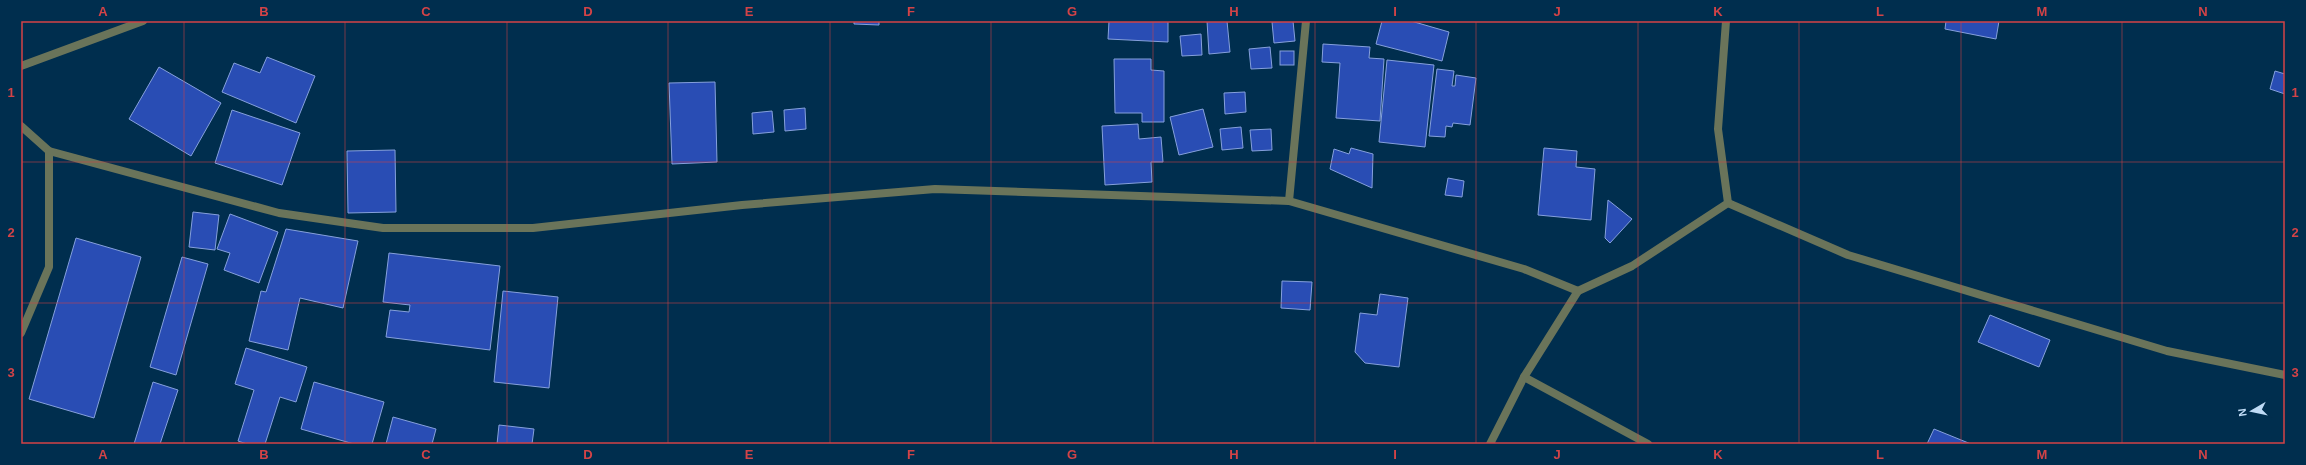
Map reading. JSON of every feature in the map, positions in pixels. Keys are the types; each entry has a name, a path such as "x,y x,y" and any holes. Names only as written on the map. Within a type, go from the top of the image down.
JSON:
{"street":[{"path":"21,66 143,21"},
{"path":"1289,201 1306,21"},
{"path":"1726,21 1718,129 1728,203"},
{"path":"21,126 49,151 279,213 383,228 533,228 742,205 935,189 1289,201 1524,269 1578,291"},
{"path":"21,333 49,268 49,151"},
{"path":"1490,444 1524,377 1578,291 1632,266 1728,203"},
{"path":"1728,203 1848,255 2167,351 2285,375"},
{"path":"1524,377 1648,444"}],"building":[{"path":"854,21 879,21 879,25 854,24"},
{"path":"1109,21 1168,21 1168,42 1108,39"},
{"path":"1207,21 1227,21 1230,52 1209,54"},
{"path":"1293,21 1295,41 1274,43 1272,22"},
{"path":"1382,21 1411,21 1449,32 1442,61 1376,44"},
{"path":"1946,21 1999,21 1996,39 1945,29"},
{"path":"1201,34 1202,55 1182,56 1180,36"},
{"path":"1323,44 1370,47 1369,58 1384,59 1380,121 1336,118 1340,63 1322,62"},
{"path":"1270,47 1272,68 1251,69 1249,49"},
{"path":"1280,51 1294,51 1294,65 1280,65"},
{"path":"267,57 315,76 296,123 222,92 234,63 260,73"},
{"path":"1114,59 1151,59 1151,70 1164,71 1164,122 1142,122 1142,113 1115,113"},
{"path":"1387,60 1434,65 1425,147 1379,142"},
{"path":"159,67 221,103 191,156 129,119"},
{"path":"1437,69 1454,71 1452,86 1455,86 1456,75 1476,78 1470,125 1453,123 1452,127 1446,126 1445,137 1429,136"},
{"path":"2275,71 2285,74 2285,94 2270,89"},
{"path":"715,82 717,162 672,164 669,83"},
{"path":"1245,92 1246,112 1225,114 1224,93"},
{"path":"805,108 806,129 785,131 784,110"},
{"path":"1203,109 1213,147 1179,155 1170,117"},
{"path":"232,110 300,133 282,185 215,163"},
{"path":"772,111 774,132 753,134 752,113"},
{"path":"1138,124 1139,139 1161,137 1163,162 1151,162 1152,182 1105,185 1102,126"},
{"path":"1241,127 1243,148 1222,150 1220,129"},
{"path":"1271,129 1272,150 1252,151 1250,130"},
{"path":"1351,148 1373,154 1372,188 1330,169 1334,149 1349,154"},
{"path":"1544,148 1577,151 1576,167 1595,169 1591,220 1538,215"},
{"path":"395,150 396,212 348,213 347,151"},
{"path":"1448,178 1464,181 1462,197 1445,195"},
{"path":"1608,200 1632,219 1610,243 1605,238"},
{"path":"193,212 219,215 215,250 189,247"},
{"path":"230,214 278,232 259,283 224,270 230,253 217,249"},
{"path":"286,229 358,241 343,308 300,298 288,350 249,341 261,291 266,292"},
{"path":"76,238 141,257 94,418 29,399"},
{"path":"389,253 500,266 490,350 386,337 390,310 409,312 410,305 383,302"},
{"path":"182,257 208,264 176,375 150,367"},
{"path":"1282,281 1312,282 1310,310 1281,308"},
{"path":"503,291 558,297 549,388 494,382"},
{"path":"1380,294 1408,298 1399,367 1365,363 1355,352 1360,313 1377,315"},
{"path":"1990,315 2050,340 2039,367 1978,342"},
{"path":"246,348 307,367 296,402 280,397 265,444 247,444 238,441 254,390 235,384"},
{"path":"153,382 178,390 160,444 134,444"},
{"path":"314,382 384,402 372,444 354,444 301,429"},
{"path":"393,417 436,429 432,444 386,444"},
{"path":"499,425 534,429 532,444 497,444"},
{"path":"1934,429 1971,444 1927,444"}]}
